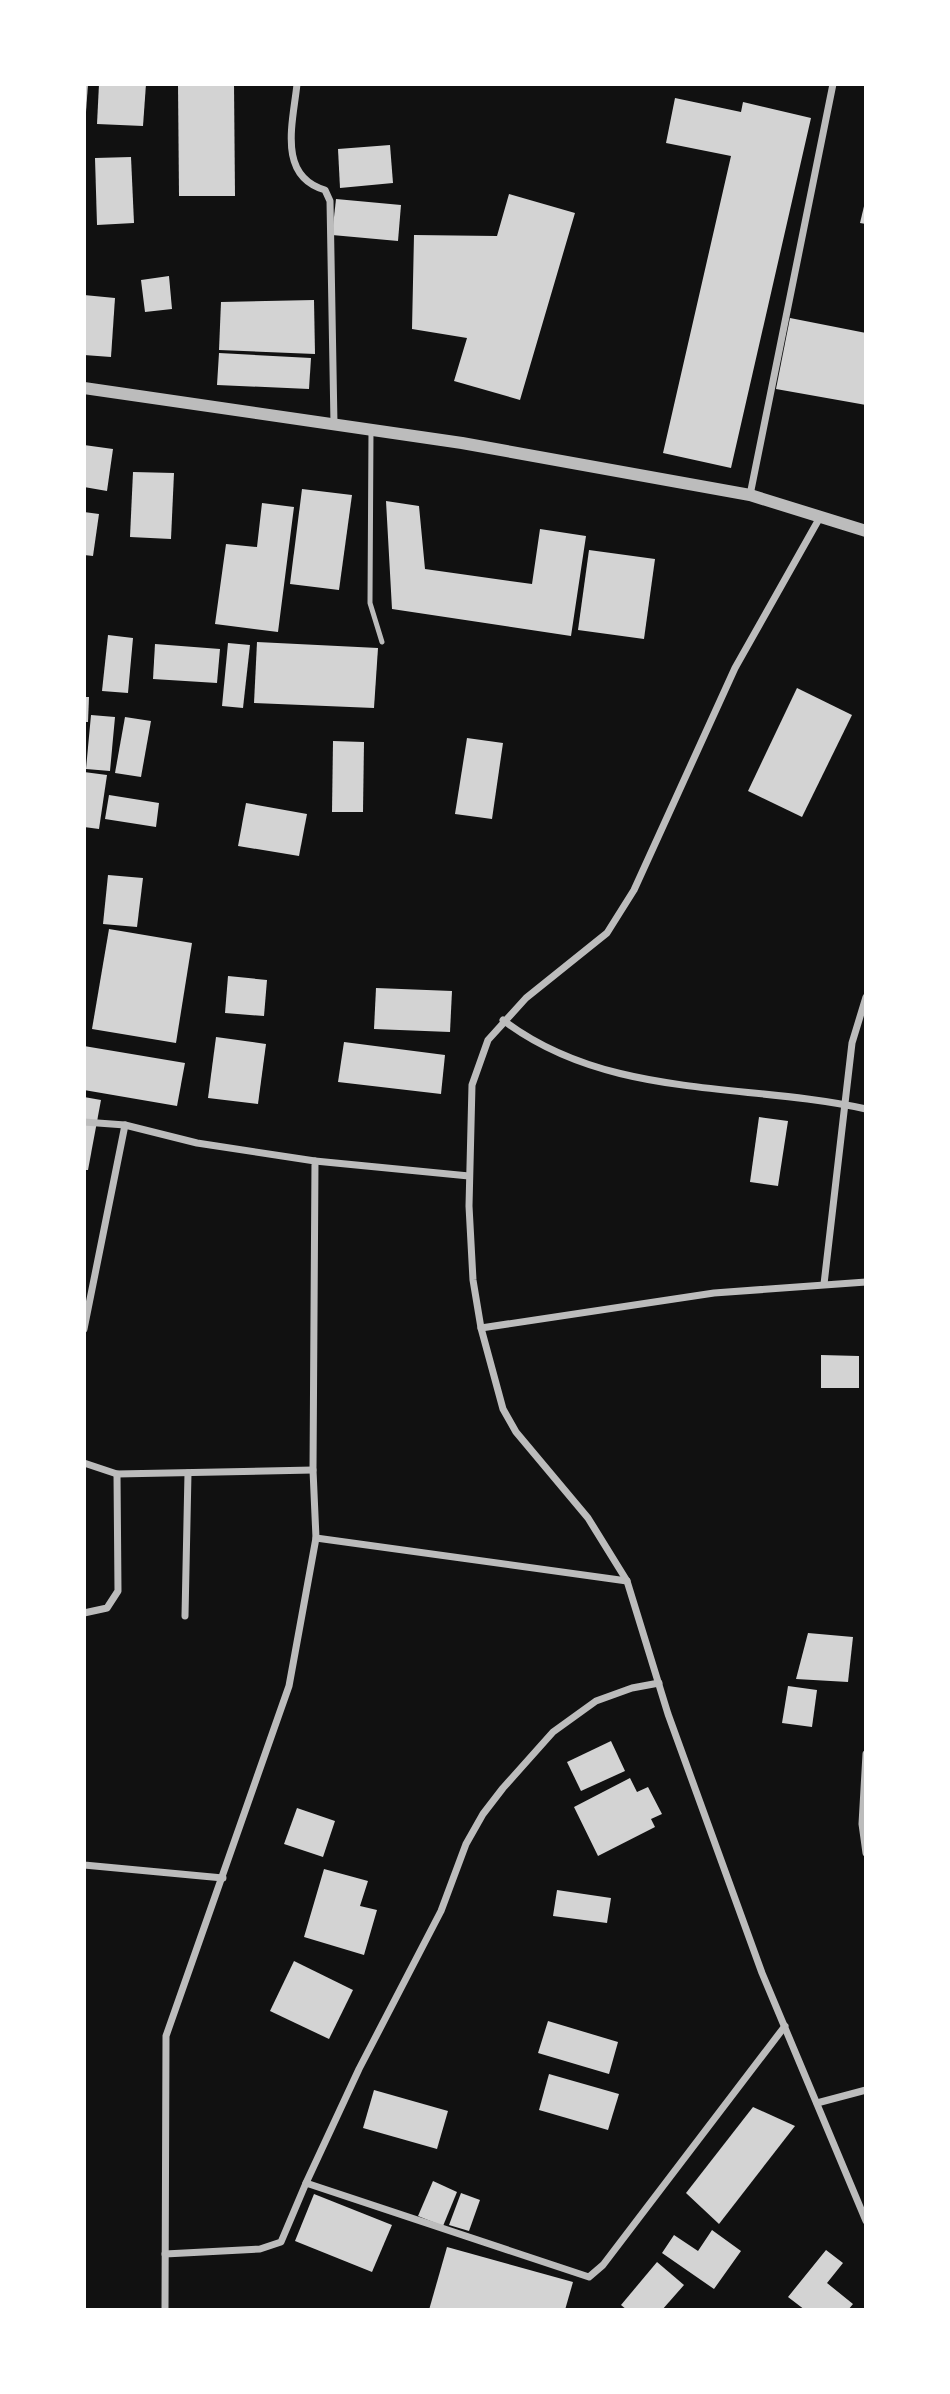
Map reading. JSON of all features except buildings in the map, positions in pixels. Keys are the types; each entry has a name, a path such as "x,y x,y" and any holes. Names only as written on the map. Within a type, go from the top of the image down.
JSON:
{"street":[{"path":"297,84 292,135 295,165 307,183 326,190 330,201 334,424"},
{"path":"750,495 833,84"},
{"path":"84,388 334,424 750,495 820,519 866,531"},
{"path":"820,519 735,668 634,890 607,933 503,1020 488,1040 472,1085 469,1176 473,1280 481,1328 503,1409 516,1432 588,1518 627,1581 659,1683 762,1972 820,2102 866,2221"},
{"path":"824,1284 852,1043 866,997"},
{"path":"503,1020 532,1042 584,1064 670,1084 844,1104 866,1109"},
{"path":"84,1122 125,1125 197,1143 314,1161 469,1176"},
{"path":"84,1329 125,1125"},
{"path":"165,2310 166,2036 289,1686 316,1538 313,1470 314,1161"},
{"path":"481,1328 714,1293 866,1282"},
{"path":"84,1463 117,1474 313,1470"},
{"path":"185,1616 188,1473"},
{"path":"84,1613 107,1608 118,1591 117,1474"},
{"path":"316,1538 627,1581"},
{"path":"165,2255 260,2249 281,2242 359,2069 441,1911 466,1844 484,1814 503,1788 553,1732 596,1701 632,1688 659,1683"},
{"path":"866,1754 862,1824 866,1853"},
{"path":"84,1865 223,1878"},
{"path":"306,2183 589,2277 603,2265 785,2026"},
{"path":"820,2102 866,2090"}],"lane":[{"path":"371,430 369,603 382,642"}]}
